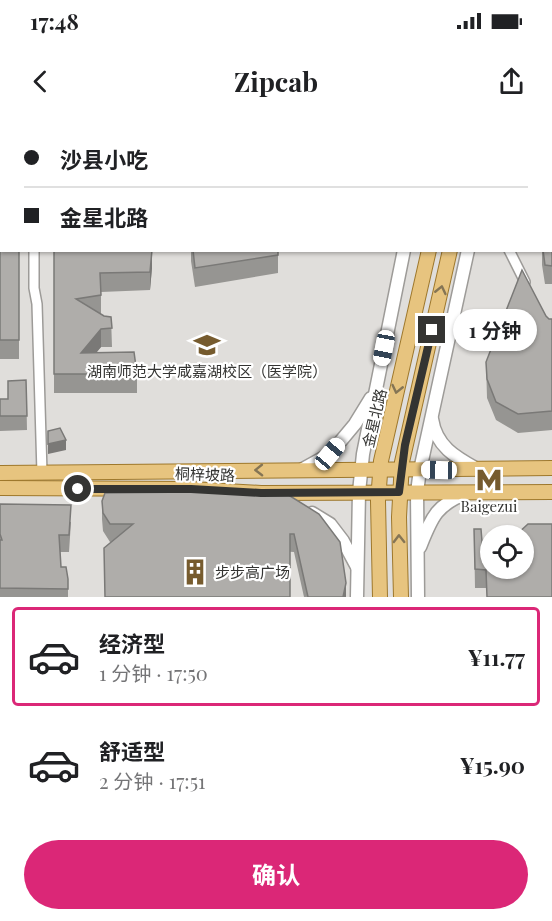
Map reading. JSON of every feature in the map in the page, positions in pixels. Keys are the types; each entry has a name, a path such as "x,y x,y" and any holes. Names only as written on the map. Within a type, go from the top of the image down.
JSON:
{"main road":[{"name":"金星北路","path":"380,597 378,492 380,470 429,252"},
{"path":"400,597 399,492 405,445 450,252"},
{"name":"桐梓坡路","path":"0,473 552,468"},
{"name":"桐梓坡路","path":"0,488 191,489 261,493 552,492"}],"street":[{"path":"34,252 34,288 38,304 42,473"},
{"path":"357,597 361,470 404,252"},
{"path":"418,597 417,492 420,470 468,252"},
{"path":"510,252 530,291"},
{"path":"300,470 330,454 355,424 375,392"},
{"path":"432,416 434,430 441,442 454,456 477,469"},
{"path":"417,554 428,526 440,508 468,492"},
{"path":"261,493 298,504 330,524 343,541 357,567"}],"building":[{"path":"0,252 19,252 19,340 0,340"},
{"path":"54,252 152,252 150,272 100,273 101,295 76,299 104,316 111,317 112,328 101,329 81,353 134,352 137,374 54,374"},
{"path":"193,252 278,252 278,255 195,268"},
{"path":"543,252 552,252 552,266 545,265"},
{"path":"522,270 546,316 552,319 552,411 518,414 496,402 487,379 486,362"},
{"path":"26,380 27,416 0,416 0,399 8,399 8,381"},
{"path":"60,428 66,440 48,444 48,431"},
{"path":"282,491 319,514 340,542 346,583 343,597 308,597 294,534 290,534 290,597 105,597 104,548 133,524 110,524 103,513 102,501 105,493"},
{"path":"0,504 71,505 69,535 59,535 61,567 66,567 68,589 0,588 0,540 2,540"},
{"path":"552,524 552,597 487,597 486,579 534,579 534,525 527,525"},
{"path":"474,529 480,529 480,569 475,569"}],"place":[{"name":"湖南师范大学咸嘉湖校区（医学院）","path":"207,345"},
{"name":"Baigezui","path":"489,480"},
{"name":"步步高广场","path":"195,572"}],"route":[{"path":"78,489 191,489 261,493 399,492 405,445 432,330"}]}
